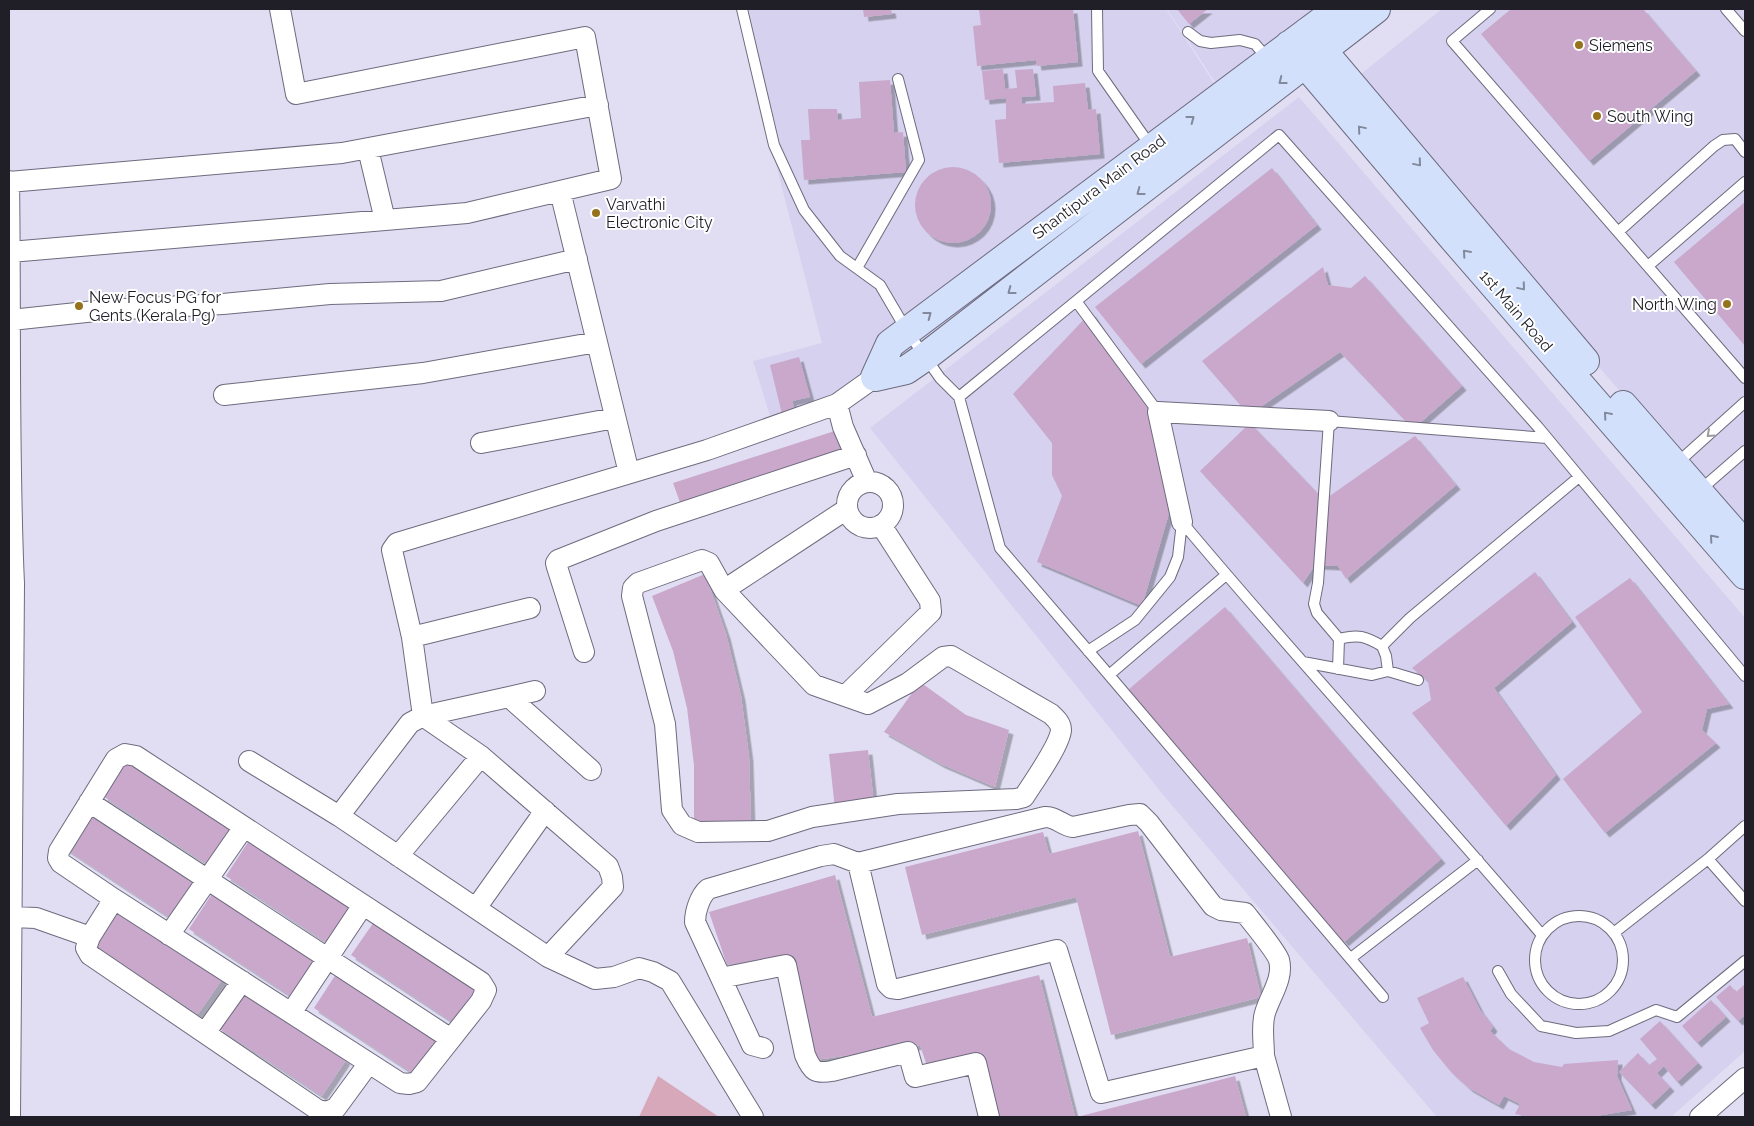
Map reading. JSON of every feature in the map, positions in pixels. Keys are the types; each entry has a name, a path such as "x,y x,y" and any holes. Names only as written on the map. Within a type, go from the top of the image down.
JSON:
{"street":[{"path":"10,260 467,213 611,179 585,37 296,94 280,9"},
{"name":"Shantipura Main Road","path":"875,376 890,344 1160,159 1299,50 1338,9"},
{"path":"548,956 613,886 608,866 481,756 423,716 412,637 392,550 397,543 706,450 837,404 875,376 906,370 925,357 1160,159 1299,50 1376,9"},
{"name":"1st Main Road","path":"1299,50 1593,370 1745,544"},
{"name":"1st Main Road","path":"1299,50 1457,243 1745,575"},
{"path":"10,1117 12,917 9,181 342,153 598,105"},
{"path":"368,149 385,220"},
{"path":"560,191 629,473"},
{"path":"11,320 105,310 223,304 330,294 441,291 577,259"},
{"path":"224,395 423,373 597,342"},
{"path":"837,404 843,427 867,482"},
{"path":"1182,522 1158,412 1329,421"},
{"path":"481,443 616,418"},
{"path":"584,652 556,563 558,560 656,522 856,455"},
{"path":"867,482 875,482 882,485 891,496 893,504 892,511 887,520 881,524 869,527 862,526 850,516 848,509 849,495 854,488 867,482"},
{"path":"724,590 848,509"},
{"path":"845,696 931,612 930,601 881,524"},
{"path":"702,560 709,563 724,590 814,685 868,704 908,683 943,657 951,656 1058,720 1061,730 1058,741 1024,798 898,804 812,817 768,831 698,832 682,824 672,810 665,724 632,596 633,588 638,582 702,560"},
{"path":"412,637 530,608"},
{"path":"339,816 410,723 423,716 535,691"},
{"path":"509,697 591,770"},
{"path":"125,754 136,756 480,982 486,990 481,1000 417,1082 409,1084 400,1083 114,900 61,863 58,858 58,851 89,802 116,759 125,754"},
{"path":"398,856 481,756"},
{"path":"249,761 339,816 548,956 595,979 614,977 639,968 654,972 670,982 753,1117"},
{"path":"89,802 451,1039"},
{"path":"476,908 545,811"},
{"path":"763,1048 752,1045 695,922 695,916 703,893 708,889 828,855 834,854 858,863 1050,816 1073,827 1140,814 1213,906 1221,910 1245,913 1279,960 1280,971 1278,981 1265,1013 1263,1025 1264,1056 1281,1117"},
{"path":"170,935 244,827"},
{"path":"858,863 888,984 891,988 898,989 1057,950 1101,1093 1264,1056"},
{"path":"114,900 90,936 86,948 90,955 318,1110 327,1112 336,1108 370,1063"},
{"path":"291,1013 363,905"},
{"path":"12,917 36,918 90,936"},
{"path":"720,978 786,966 805,1055 812,1068 822,1073 908,1052 915,1077 976,1063 989,1117"},
{"path":"204,1033 242,981"},
{"path":"1700,1117 1745,1078"}],"lane":[{"path":"742,9 774,145 804,210 840,256 880,285 925,357 940,378 959,398 1000,548 1383,996"},
{"path":"1097,9 1098,71 1160,159"},
{"path":"1490,9 1452,41 1745,378"},
{"path":"1726,9 1745,31"},
{"path":"1188,32 1200,41 1211,43 1240,40 1299,50"},
{"path":"857,268 919,160 898,79"},
{"path":"959,398 1279,135 1547,438 1745,676"},
{"path":"1618,232 1723,140 1735,140 1745,152"},
{"path":"1648,266 1745,182"},
{"path":"1076,301 1158,412"},
{"path":"1675,465 1745,402"},
{"path":"1338,669 1339,639 1317,613 1314,604 1318,583 1329,421 1547,438"},
{"path":"1699,491 1745,451"},
{"path":"1382,646 1410,618 1579,477"},
{"path":"1088,651 1135,620 1170,577 1178,557 1182,522"},
{"path":"1182,522 1226,575 1542,935"},
{"path":"1109,675 1226,575"},
{"path":"1339,639 1352,635 1367,637 1382,646 1386,656 1388,671"},
{"path":"1303,662 1372,675 1388,671 1418,680"},
{"path":"1615,932 1708,859 1745,826"},
{"path":"1708,859 1745,901"},
{"path":"1351,958 1478,860"},
{"path":"1578,915 1592,917 1605,923 1615,932 1624,958 1623,972 1616,985 1605,996 1592,1002 1576,1004 1562,1000 1549,992 1540,980 1535,965 1536,950 1542,935 1551,925 1564,918 1578,915"},
{"path":"1498,970 1511,994 1541,1026 1576,1033 1609,1031 1656,1010 1677,1017 1745,962"}],"shaded area":[{"path":"736,9 1166,9 1230,108 863,400 771,419 753,361 822,343"},
{"path":"1167,9 1344,9 1231,106"},
{"path":"1442,9 1745,9 1745,535 1351,82"},
{"path":"1299,97 1745,618 1745,1051 1671,1117 1437,1117 1165,797 870,428"},
{"path":"658,1076 719,1117 639,1117"}],"building":[{"path":"863,9 891,9 892,14 864,17"},
{"path":"979,9 1073,9 1078,62 1037,66 1036,60 977,66 973,26 981,25"},
{"path":"1177,9 1208,9 1189,24"},
{"name":"South Wing","path":"1511,9 1643,9 1696,71 1589,161 1481,34"},
{"path":"1003,69 1005,89 1017,88 1015,70 1033,69 1036,96 1021,97 1022,104 1054,102 1053,86 1085,83 1088,110 1096,109 1100,154 999,163 995,120 1006,119 1006,98 985,100 982,71"},
{"path":"890,80 894,133 903,132 906,172 804,180 801,140 810,140 808,109 837,109 838,120 861,118 859,82"},
{"path":"953,167 967,170 980,178 988,191 991,205 988,219 980,232 967,240 953,243 939,240 926,232 918,219 915,205 918,191 926,178 939,170"},
{"path":"1272,168 1317,225 1141,364 1095,307"},
{"name":"North Wing","path":"1745,202 1745,346 1674,262"},
{"path":"1323,267 1328,285 1351,288 1365,276 1462,386 1413,429 1340,352 1249,415 1202,361"},
{"path":"1091,312 1158,412 1171,506 1142,606 1037,562 1062,496 1052,475 1052,443 1013,394"},
{"path":"799,357 810,397 792,401 795,410 782,414 770,365"},
{"path":"1250,423 1324,500 1415,436 1456,485 1346,579 1338,566 1315,565 1303,583 1200,471"},
{"path":"841,429 849,454 682,508 673,483"},
{"path":"1535,572 1572,622 1494,688 1556,775 1506,826 1412,713 1431,700 1428,681 1412,668"},
{"path":"705,574 726,634 741,696 749,757 751,823 694,824 694,765 687,708 673,651 652,596"},
{"path":"1630,578 1729,704 1707,709 1702,730 1716,743 1605,833 1563,779 1642,712 1575,617"},
{"path":"1225,607 1441,859 1344,942 1128,690"},
{"path":"920,682 966,715 1009,730 995,787 941,764 884,732"},
{"path":"868,750 874,805 835,809 829,754"},
{"path":"128,760 231,828 207,864 103,796"},
{"path":"91,813 194,881 169,917 66,849"},
{"path":"1138,831 1170,957 1247,938 1261,997 1111,1035 1076,897 922,935 905,867 1043,832 1049,854"},
{"path":"250,839 354,908 329,944 226,876"},
{"path":"835,875 872,1017 1039,975 1075,1117 998,1117 984,1056 927,1066 920,1045 815,1060 795,957 727,965 709,912"},
{"path":"213,892 316,960 292,997 189,929"},
{"path":"120,910 223,978 198,1014 95,946"},
{"path":"376,919 479,987 454,1023 351,955"},
{"path":"338,971 441,1039 417,1076 314,1008"},
{"path":"1463,977 1480,1010 1493,1027 1490,1031 1509,1049 1534,1062 1562,1067 1564,1064 1618,1060 1617,1076 1632,1110 1590,1117 1531,1117 1515,1114 1520,1104 1504,1096 1499,1105 1469,1088 1451,1072 1433,1050 1420,1028 1429,1023 1417,998"},
{"path":"1745,984 1745,1015 1738,1021 1716,997 1730,985 1736,992"},
{"path":"243,992 346,1060 322,1096 218,1028"},
{"path":"1711,1000 1726,1017 1697,1043 1682,1026"},
{"path":"1660,1021 1698,1063 1677,1082 1664,1066 1657,1073 1670,1087 1651,1105 1619,1072 1638,1053 1649,1065 1657,1059 1640,1039"},
{"path":"1235,1076 1246,1117 1077,1117"}],"place":[{"name":"Siemens","path":"1579,45"},
{"name":"South Wing","path":"1597,116"},
{"name":"Varvathi Electronic City","path":"596,213"},
{"name":"North Wing","path":"1727,304"},
{"name":"New Focus PG for Gents (Kerala Pg)","path":"79,306"}]}
